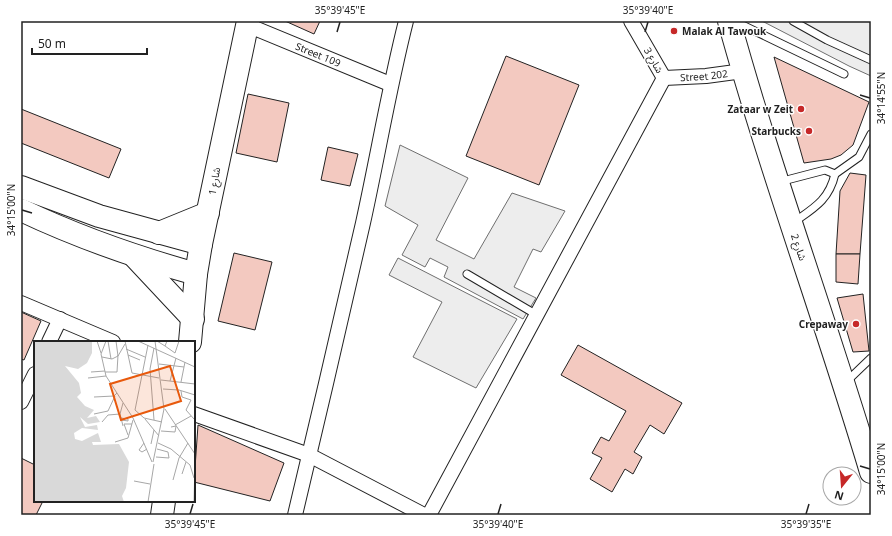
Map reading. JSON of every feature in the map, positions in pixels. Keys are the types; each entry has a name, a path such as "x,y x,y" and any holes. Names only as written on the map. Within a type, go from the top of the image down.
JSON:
{"main road":[{"name":"شارع 2","path":"729,21 777,183 845,384 871,472"},
{"name":"شارع 1","path":"190,341 196,274 201,244 247,23"},
{"path":"21,187 100,216 201,244"},
{"path":"21,210 91,241 134,256 196,274"},
{"path":"158,233 208,213"},
{"path":"91,241 100,216"},
{"path":"134,256 193,319"},
{"path":"162,515 164,502"}],"street":[{"path":"295,515 363,223 390,84 406,21"},
{"name":"شارع 3","path":"631,21 664,78"},
{"name":"Street 109","path":"247,23 390,84"},
{"name":"Street 202","path":"664,78 706,76 743,71"},
{"path":"428,515 664,78"},
{"path":"21,303 111,341"},
{"path":"49,341 60,319"},
{"path":"21,402 34,376"},
{"path":"195,414 309,455 424,515"}],"lane":[{"path":"734,21 844,74"},
{"path":"793,21 827,40 871,60"},
{"path":"791,224 823,200 832,188 835,174 859,157 871,134"},
{"path":"777,183 825,170 835,174"},
{"path":"467,274 537,315"},
{"path":"845,384 871,358"}],"shaded area":[{"path":"762,21 871,21 871,76 849,66"},
{"path":"400,145 468,178 436,240 474,259 512,193 565,211 541,252 533,249 514,287 536,298 523,319 444,277 448,267 430,258 425,267 402,255 418,225 385,206"},
{"path":"398,258 517,319 476,388 413,357 442,302 389,275"}],"building":[{"path":"285,21 320,21 314,34"},
{"path":"506,56 579,85 539,185 466,156"},
{"path":"774,57 869,102 853,145 841,155 831,159 804,163"},
{"path":"248,94 289,103 277,162 236,153"},
{"path":"21,109 121,149 109,178 21,143"},
{"path":"328,147 358,154 350,186 321,180"},
{"path":"850,173 866,175 860,254 836,254 840,191"},
{"path":"234,253 272,262 255,330 218,321"},
{"path":"836,254 860,254 858,284 836,282"},
{"name":"Crepaway","path":"863,294 869,351 853,352 837,298"},
{"path":"21,312 41,321 24,360 21,359"},
{"path":"578,345 682,403 664,434 650,425 634,452 642,457 633,474 625,469 612,492 590,479 602,458 592,453 601,437 609,441 626,411 561,375"},
{"path":"198,425 284,463 270,501 195,482"},
{"path":"21,458 34,464 34,502 42,502 36,515 21,515"}],"place":[{"name":"Malak Al Tawouk","path":"674,31"},
{"name":"Zataar w Zeit","path":"801,109"},
{"name":"Starbucks","path":"809,131"},
{"name":"Crepaway","path":"856,324"}]}
